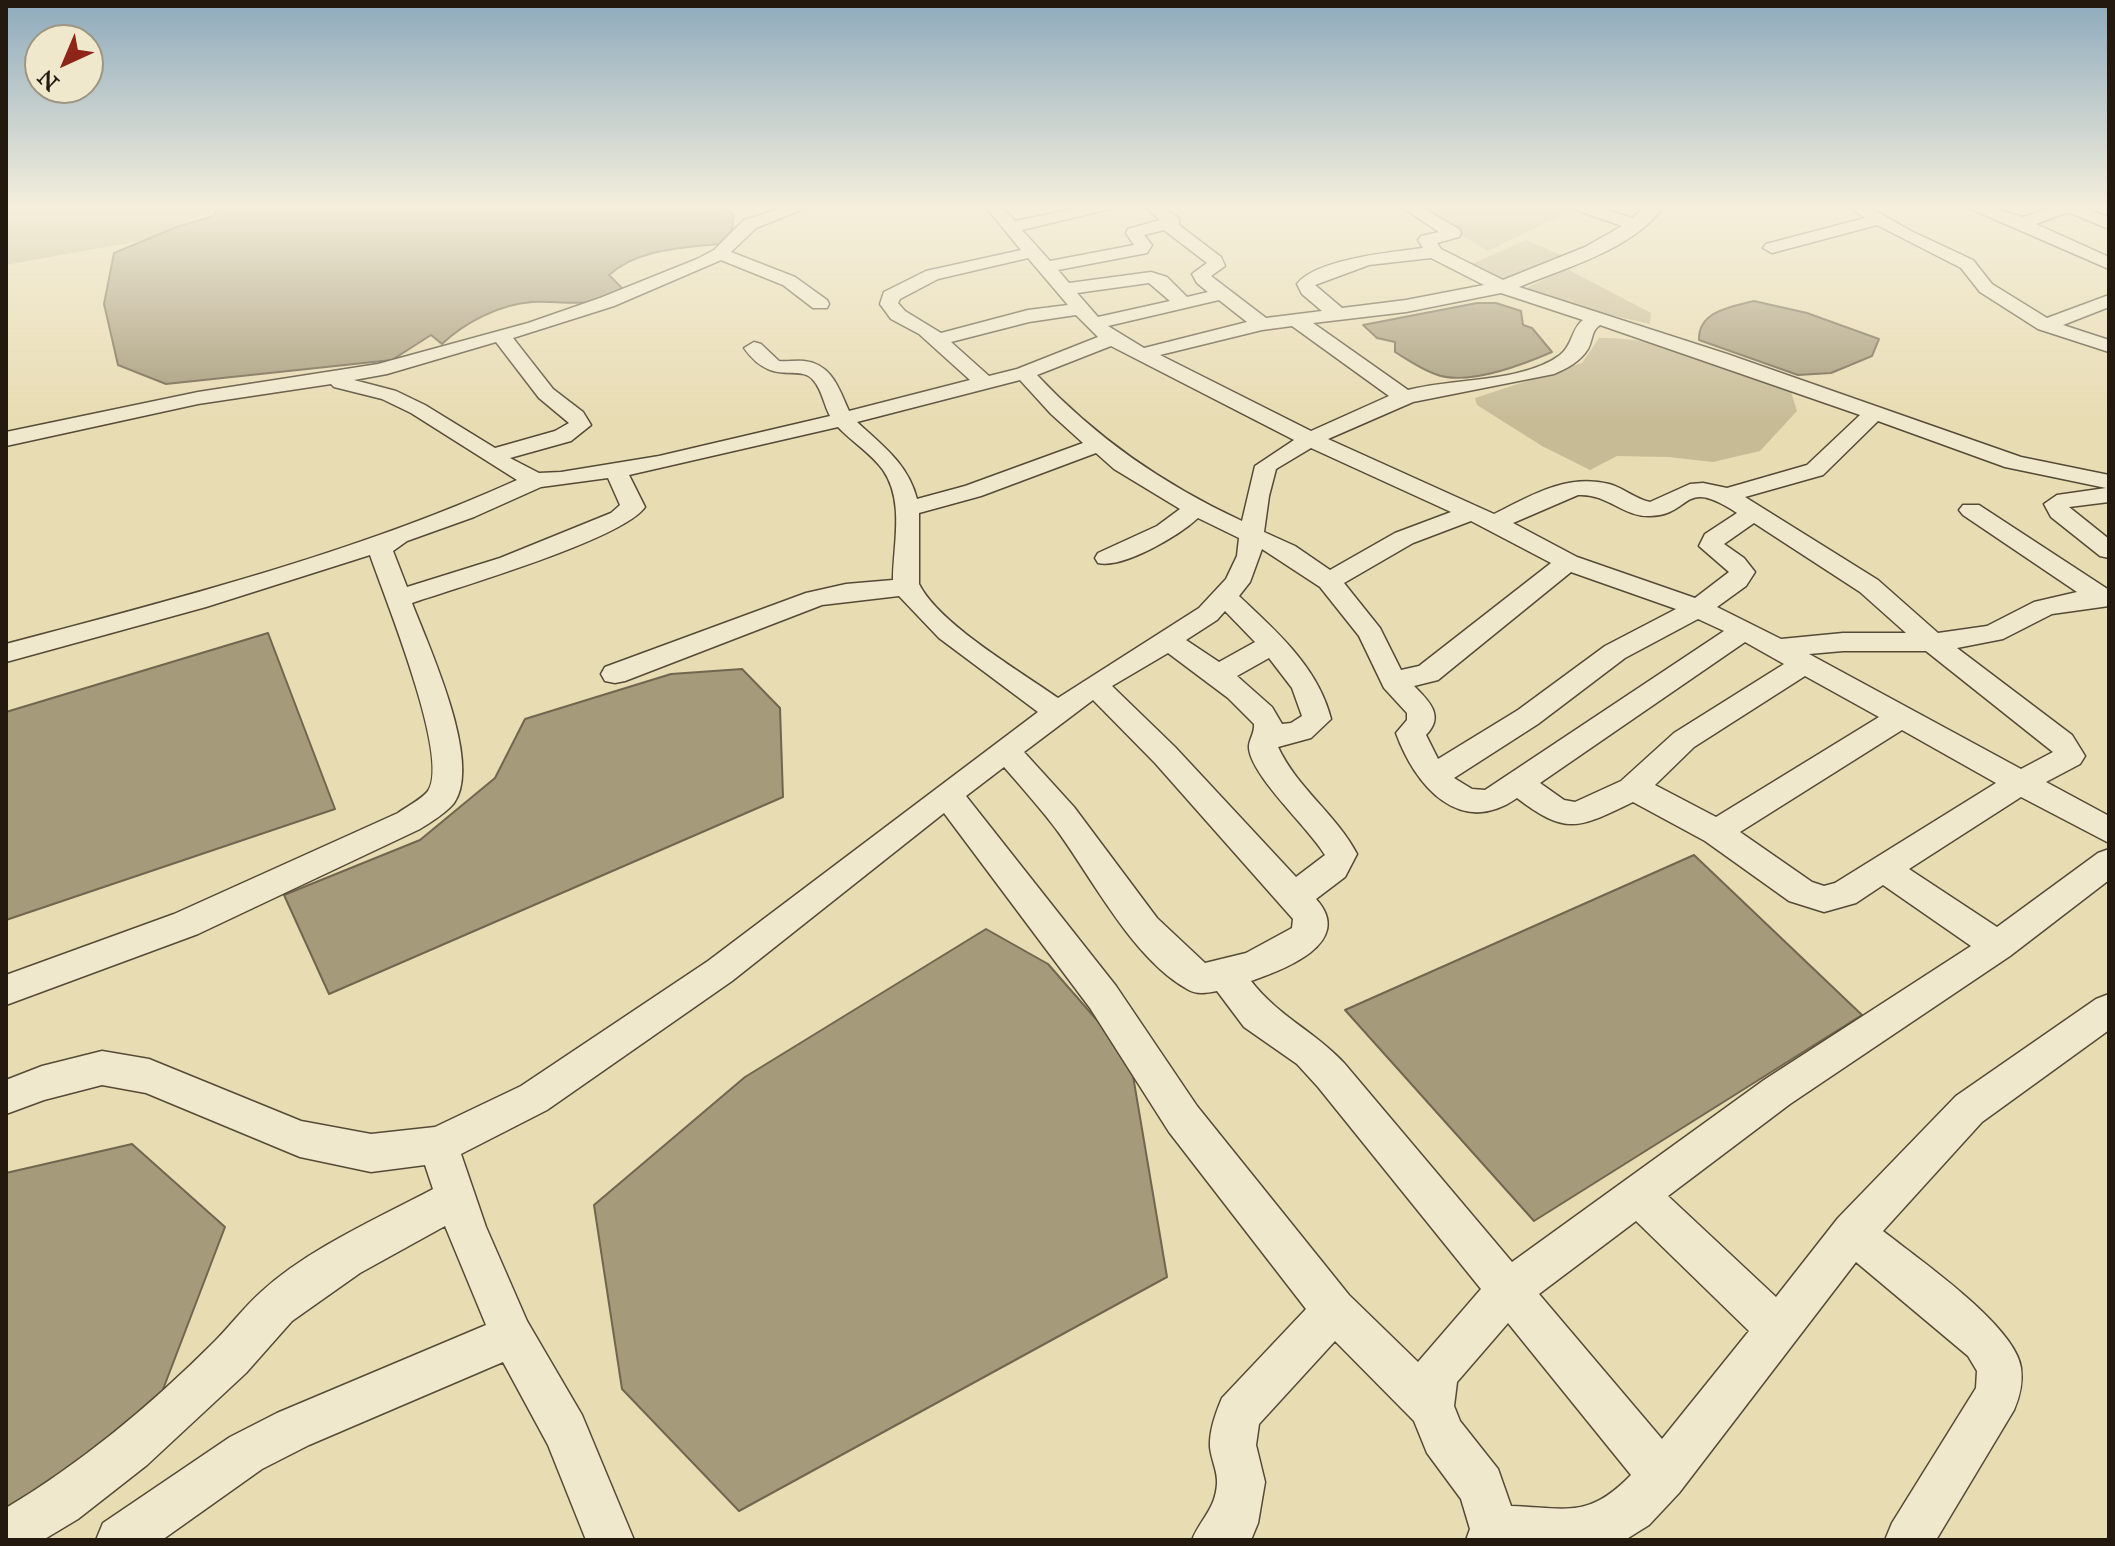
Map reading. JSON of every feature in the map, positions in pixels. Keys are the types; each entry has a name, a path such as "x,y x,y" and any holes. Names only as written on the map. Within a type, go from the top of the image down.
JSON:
{"street":[{"path":"6,439 198,398 380,370 534,327 607,302 663,278"},
{"path":"782,278 820,304"},
{"path":"926,278 891,296 889,304 898,315 926,330 984,382"},
{"path":"1056,278 1095,324 1142,354 1312,440 1483,518 1568,562 1698,608 1744,630 2109,831"},
{"path":"1065,289 1143,278"},
{"path":"1154,278 1161,281 1183,303"},
{"path":"1203,278 1262,324"},
{"path":"1313,278 1306,284 1308,290 1337,314"},
{"path":"1485,278 1502,287 1720,358 2013,462 2109,482"},
{"path":"1142,354 1262,324 1406,306 1502,287 1524,278"},
{"path":"1978,278 1986,288 2045,325 2109,346"},
{"path":"937,340 1028,316 1095,324 1223,294"},
{"path":"2045,325 2106,306"},
{"path":"1293,318 1405,398"},
{"path":"6,1097 42,1083 102,1068 149,1076 300,1139 371,1153 438,1145 534,1098 720,971 947,794 1094,685 1208,614 1237,582 1249,556 1266,466 1312,440 1405,398 1515,379 1549,367 1580,347 1586,326 1597,319"},
{"path":"6,653 197,601 385,543 499,499 537,480 616,470 843,419 1024,373 1059,362 1095,324"},
{"path":"492,456 563,436 580,425 575,414 556,403 546,392 501,335"},
{"path":"754,348 764,362 774,368 809,367 822,376 843,419 897,473 907,509 906,587 917,605 1058,712"},
{"path":"1024,373 1043,396 1097,445 1153,484 1311,566 1329,581 1371,634 1394,681 1421,711 1421,723 1411,733 1416,749 1434,776 1458,797 1475,804 1491,801 1744,630"},
{"path":"321,379 389,395 418,409 518,473 537,480"},
{"path":"1726,495 1815,470 1873,414"},
{"path":"907,509 973,491 1097,445"},
{"path":"400,598 509,563 619,518 633,507 616,470"},
{"path":"1329,581 1404,538 1483,518 1573,488 1587,486 1605,490 1639,507 1653,510 1687,490 1704,487 1726,495 1869,586 1932,642 2062,742 2070,756 2021,782 1844,894 1824,899 1801,892 1716,832 1659,799 1632,789"},
{"path":"2109,495 2065,500 2056,504 2059,512 2109,551"},
{"path":"1107,558 1183,521 1195,508"},
{"path":"1971,510 2106,598"},
{"path":"1434,776 1528,717 1615,652 1698,608 1737,580 1742,572 1711,546 1714,539 1754,512"},
{"path":"6,990 186,924 409,821 442,797 448,773 442,721 381,551 385,543"},
{"path":"1394,681 1414,679 1428,673 1568,562"},
{"path":"615,674 815,599 846,592 906,587"},
{"path":"1224,596 1273,644 1316,702 1317,719 1306,731 1286,736 1270,733"},
{"path":"1780,648 1843,642 1932,642 1994,633 2043,608 2069,601 2106,598"},
{"path":"1167,639 1260,713 1270,733 1263,747 1269,764 1330,834 1341,854 1334,868 1293,897"},
{"path":"1216,676 1273,644"},
{"path":"1518,783 1550,807 1574,816 1590,812 1632,789 1684,740 1805,663"},
{"path":"1006,750 1067,821 1152,935 1180,965 1200,979 1225,975 1292,949 1309,934 1310,915 1165,755 1094,685"},
{"path":"1716,832 1902,716"},
{"path":"947,794 1103,997 1183,1119 1334,1310 1431,1406 1443,1437 1481,1486 1492,1535 1594,1536 1632,1508 1662,1476 1853,1233 1969,1109 2109,1010"},
{"path":"1431,1406 1436,1372 1508,1291 1777,1092 1998,946 2109,862"},
{"path":"1884,869 1998,946"},
{"path":"1225,975 1257,1016 1310,1052 1331,1075 1662,1476"},
{"path":"438,1145 512,1336 566,1431 610,1540"},
{"path":"1638,1195 1778,1329"},
{"path":"6,1535 61,1502 131,1449 230,1357 277,1306 345,1258 456,1198"},
{"path":"1853,1233 1983,1341 1999,1366 1998,1394 1909,1540"},
{"path":"1216,1540 1234,1523 1241,1482 1233,1445 1238,1414 1334,1310"},
{"path":"120,1540 246,1453 293,1429 512,1336"}],"shaded area":[{"path":"109,278 612,278 622,288 588,302 532,302 508,306 472,322 442,344 431,335 392,360 166,384 118,365 104,304"},
{"path":"1489,278 1518,278 1503,285"},
{"path":"1547,278 1584,278 1651,313 1650,324 1589,310 1526,288"},
{"path":"1754,301 1807,313 1879,339 1872,356 1831,373 1798,375 1699,340 1700,330 1710,316 1726,308"},
{"path":"1477,303 1496,303 1521,311 1523,325 1532,328 1552,352 1494,373 1448,377 1430,372 1395,352 1395,342 1377,338 1363,325"},
{"path":"1599,338 1648,342 1720,363 1790,389 1797,411 1760,451 1713,462 1617,456 1590,470 1542,446 1477,405 1475,398 1582,363"},
{"path":"268,633 335,809 6,920 6,712"},
{"path":"742,669 780,708 783,797 329,994 284,895 420,840 495,778 525,719 671,674"},
{"path":"1694,855 1862,1015 1534,1221 1345,1010"},
{"path":"986,929 1048,964 1130,1058 1167,1277 739,1511 622,1389 594,1205 745,1077"},
{"path":"132,1144 225,1227 154,1413 6,1527 6,1173"}]}
